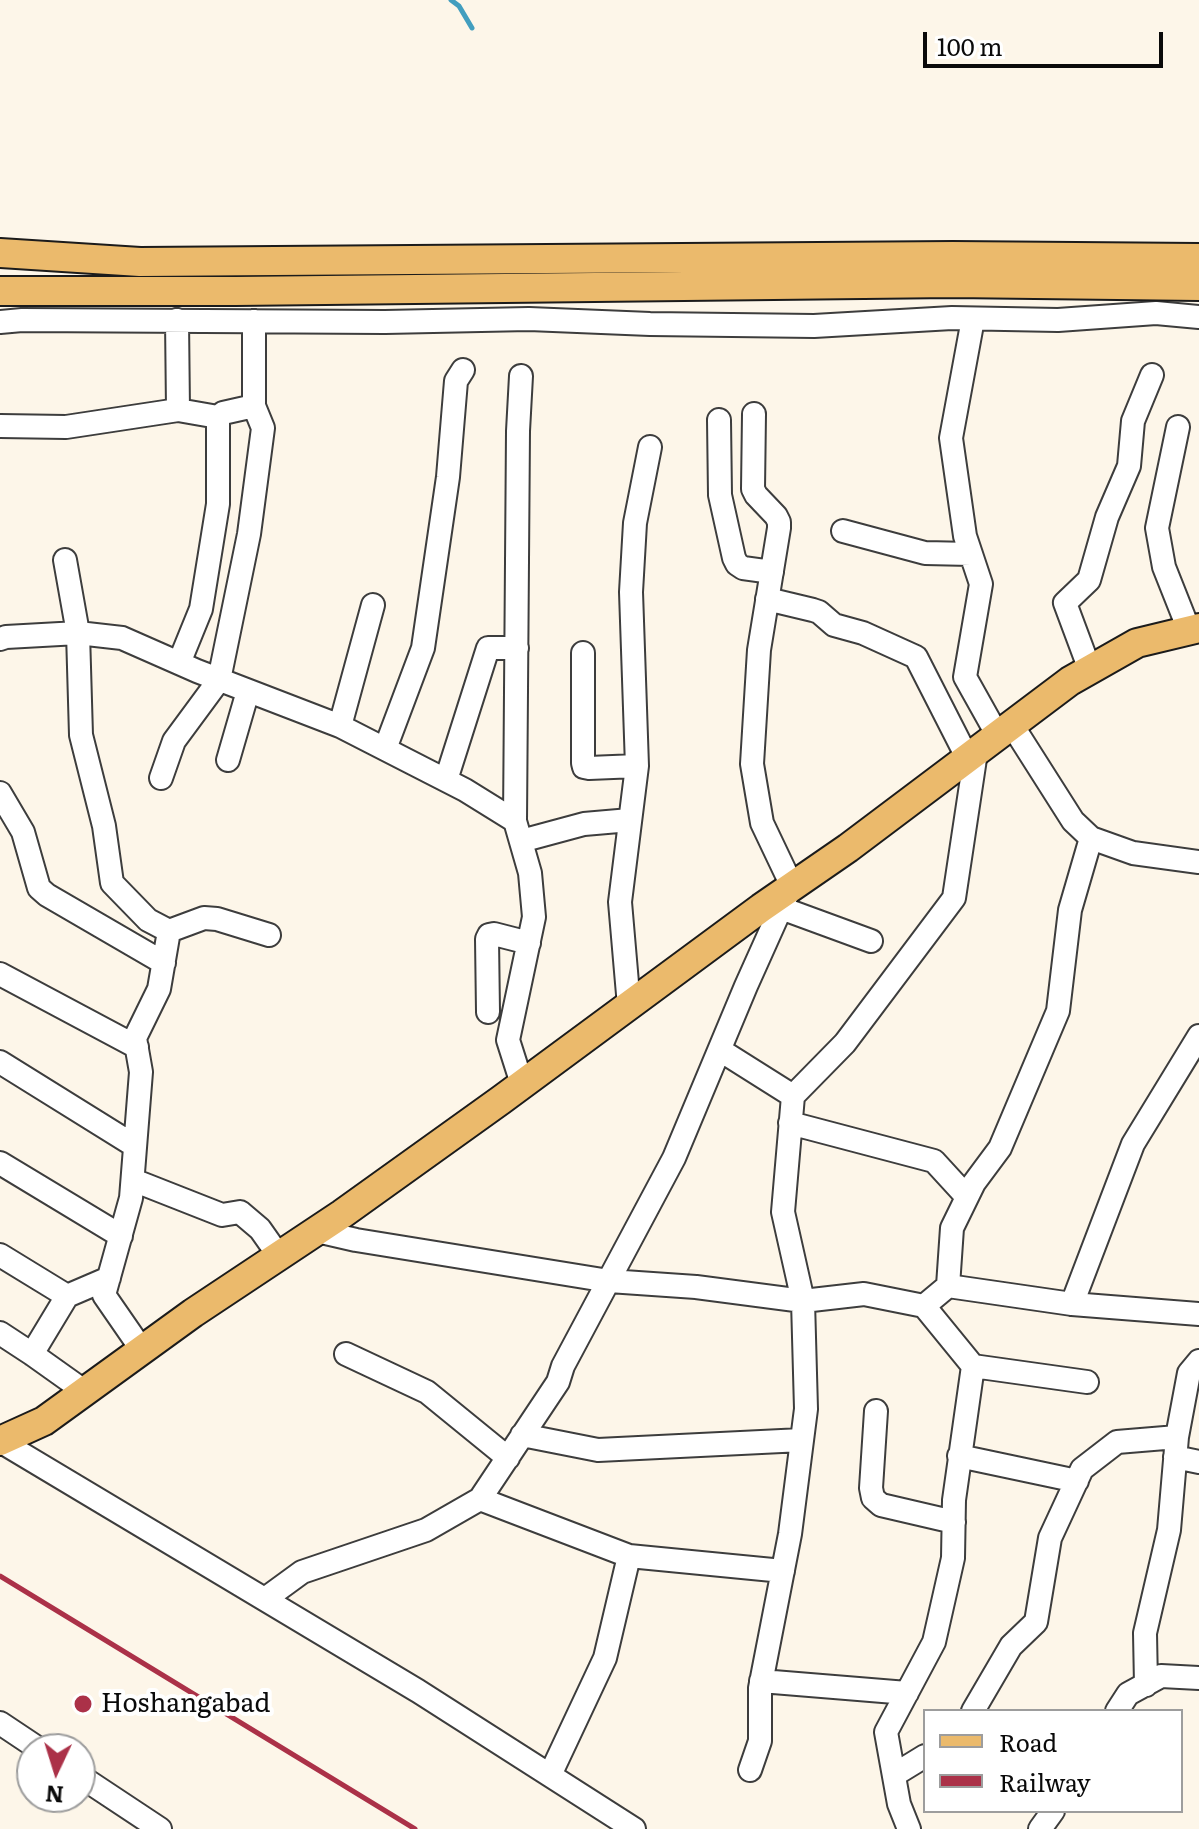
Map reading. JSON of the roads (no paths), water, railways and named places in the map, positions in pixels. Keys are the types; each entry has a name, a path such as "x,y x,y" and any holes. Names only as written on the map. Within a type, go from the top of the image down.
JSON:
{"main road":[{"path":"0,253 140,262 938,256 1199,258"},
{"path":"0,291 953,283 1199,286"},
{"path":"0,1441 44,1421 317,1231 788,894 1070,681 1137,643 1194,629"}],"street":[{"path":"0,322 529,319 814,326 952,318 1058,320 1156,313 1199,317"},
{"path":"750,1770 760,1741 760,1688 790,1534 806,1409 803,1301 783,1212 793,1096 845,1043 954,898 989,743 965,677 981,584 965,536 951,438 973,319"},
{"path":"177,320 178,410"},
{"path":"161,778 174,741 219,680 251,524 263,428 254,406 254,321"},
{"path":"385,749 423,648 448,477 456,381 463,370"},
{"path":"1090,670 1065,603 1089,580 1107,517 1129,466 1133,421 1152,375"},
{"path":"521,376 518,431 518,831 530,873 534,917 508,1040 522,1084"},
{"path":"0,426 66,427 178,410 218,417 254,406"},
{"path":"754,414 753,489 779,522 759,650 752,764 762,823 788,894 871,941"},
{"path":"179,663 201,609 218,504 218,417"},
{"path":"719,420 720,495 734,558 743,568 772,572"},
{"path":"1178,427 1157,528 1164,567 1194,629"},
{"path":"629,1006 620,902 637,766 631,592 635,523 650,447"},
{"path":"843,531 925,553 971,554"},
{"path":"65,560 78,633 81,735 104,826 112,883 148,920 169,931 204,918 269,935"},
{"path":"767,599 819,612 830,624 863,633 916,657 989,743 1091,838 1133,853 1199,862"},
{"path":"340,726 373,605"},
{"path":"0,639 78,633 122,638 219,680 340,726 446,780 518,831 630,820"},
{"path":"446,780 488,648 517,648"},
{"path":"583,653 584,767 637,766"},
{"path":"228,760 248,691"},
{"path":"0,793 23,832 39,888 164,963"},
{"path":"924,1306 948,1286 952,1228 974,1183 1000,1148 1058,1011 1070,910 1091,838"},
{"path":"265,1599 302,1572 426,1530 480,1499 558,1382 563,1366 674,1158 788,894"},
{"path":"142,1350 104,1295 131,1198 141,1072 135,1038 159,989 169,931"},
{"path":"488,1012 489,935 529,943"},
{"path":"0,974 137,1047"},
{"path":"1072,1304 1133,1144 1199,1036"},
{"path":"720,1050 793,1096"},
{"path":"0,1062 135,1146"},
{"path":"790,1123 934,1161 967,1197"},
{"path":"0,1163 121,1236"},
{"path":"133,1180 222,1215 240,1212 260,1229 279,1256"},
{"path":"317,1231 609,1281 696,1287 803,1301 864,1294 924,1306 973,1366 1087,1382"},
{"path":"0,1255 67,1296"},
{"path":"32,1354 67,1296 109,1278"},
{"path":"948,1286 1072,1304 1199,1314"},
{"path":"0,1333 84,1391"},
{"path":"346,1354 427,1392 508,1458"},
{"path":"1146,1685 1145,1633 1169,1530 1176,1447 1189,1373 1199,1361"},
{"path":"909,1829 899,1804 886,1732 934,1642 953,1558 959,1456 973,1366"},
{"path":"876,1411 873,1498 881,1505 954,1522"},
{"path":"522,1435 598,1450 802,1440"},
{"path":"0,1441 418,1691 634,1829"},
{"path":"974,1709 1011,1646 1036,1622 1050,1538 1082,1469 1117,1442 1176,1447 1199,1462"},
{"path":"959,1456 1077,1481"},
{"path":"480,1499 629,1556 783,1571"},
{"path":"550,1775 605,1658 629,1556"},
{"path":"1118,1709 1128,1694 1161,1676 1199,1678"},
{"path":"761,1681 907,1693"},
{"path":"894,1775 923,1757"},
{"path":"96,1787 151,1826"},
{"path":"118,1802 122,1829"}],"waterway":[{"path":"451,0 459,6 472,28"}],"railway":[{"path":"0,1576 415,1829"}],"place":[{"name":"Hoshangabad","path":"83,1704"}]}
